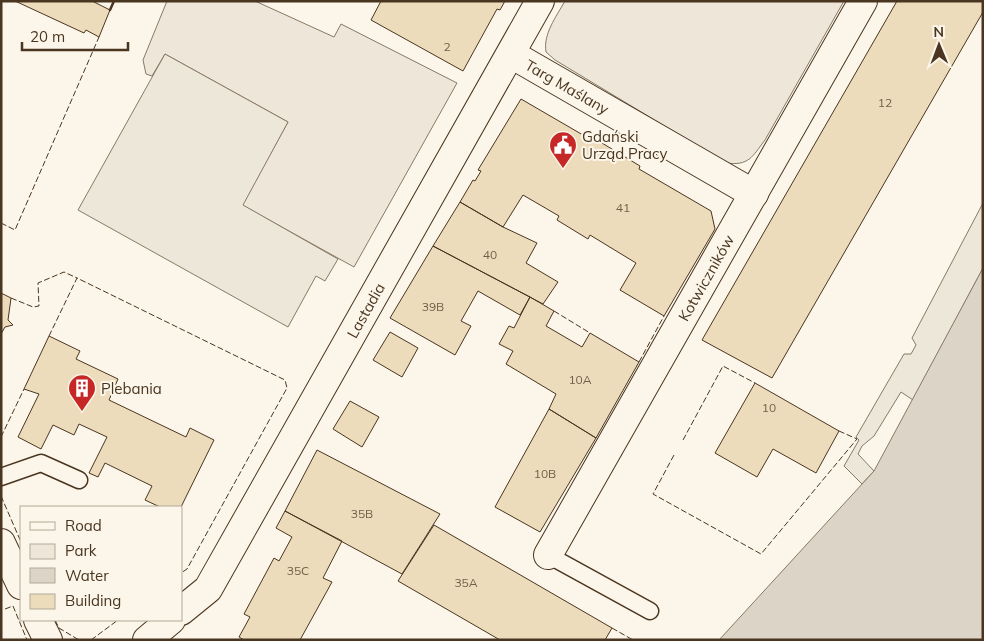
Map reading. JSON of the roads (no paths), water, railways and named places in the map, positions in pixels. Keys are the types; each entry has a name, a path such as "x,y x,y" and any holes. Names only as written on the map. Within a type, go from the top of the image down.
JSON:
{"street":[{"name":"Lastadia","path":"182,610 208,589 540,1"},
{"name":"Kotwiczników","path":"548,555 863,1"},
{"name":"Targ Maślany","path":"511,54 754,194"},
{"path":"1,543 20,583"},
{"path":"38,621 48,640"},
{"path":"147,640 170,621"}],"lane":[{"path":"1,478 41,463 79,480"},
{"path":"548,555 650,610"}],"water":[{"path":"983,268 983,640 719,640 874,471"}],"place":[{"name":"Gdański Urząd Pracy","path":"563,169"},
{"name":"Plebania","path":"82,412"}]}
